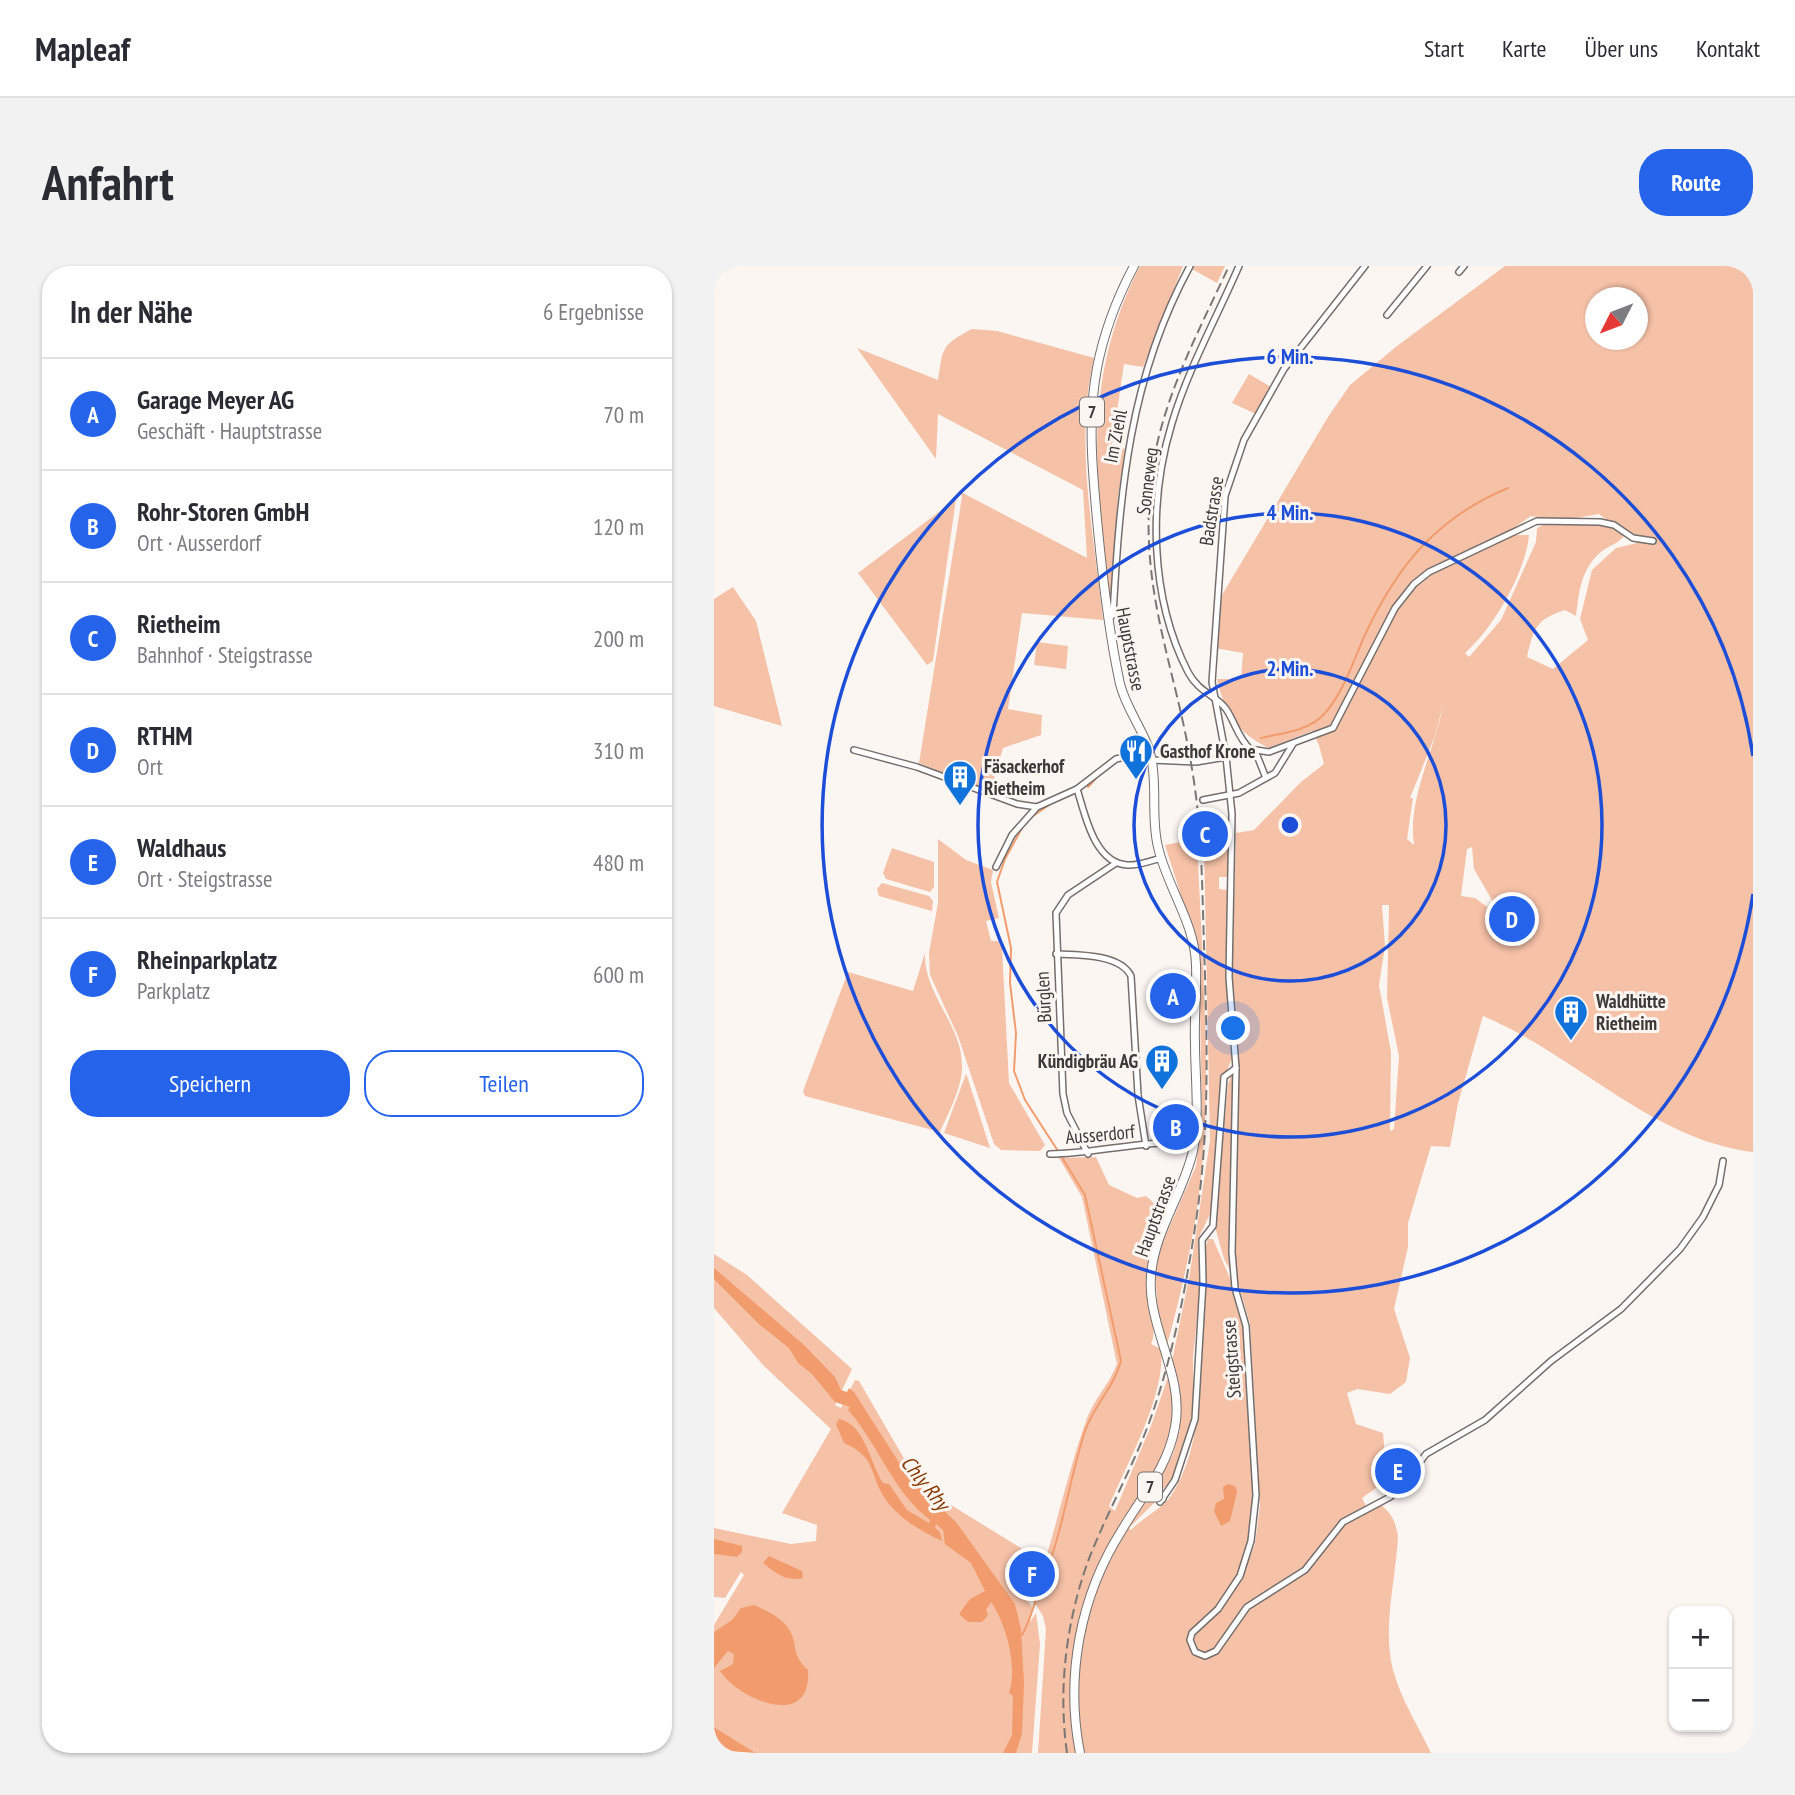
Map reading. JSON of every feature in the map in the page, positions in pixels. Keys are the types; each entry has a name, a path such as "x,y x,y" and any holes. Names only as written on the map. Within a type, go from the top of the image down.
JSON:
{"main road":[{"name":"Hauptstrasse","path":"1080,1753 1073,1698 1077,1648 1086,1608 1098,1573 1120,1531 1147,1492 1170,1451 1176,1425 1177,1400 1153,1311 1151,1273 1154,1252 1188,1170 1194,1144 1194,950 1161,858 1153,823 1151,756 1121,688 1108,619 1093,471 1093,395 1107,329 1134,266"}],"street":[{"name":"Im Ziehl","path":"1108,619 1114,615 1120,496 1140,395 1165,317 1190,266"},
{"name":"Sonneweg","path":"1239,266 1176,411 1158,492 1158,574 1164,603 1188,673 1199,688 1225,708 1244,744 1256,753 1266,778"},
{"name":"Badstrasse","path":"1226,757 1213,699 1214,626 1225,496 1239,451 1297,349 1365,266"},
{"path":"1387,316 1427,266"},
{"path":"1459,272 1464,266"},
{"path":"1256,753 1293,744 1333,728 1395,608 1429,572 1537,520 1600,522 1614,525 1633,538 1653,541"},
{"path":"1203,800 1230,796 1266,778 1280,769 1293,744"},
{"path":"854,750 917,767 1017,804 1037,807"},
{"path":"996,867 1012,835 1037,807 1077,789 1116,759 1151,756 1202,762 1226,757"},
{"name":"Steigstrasse","path":"1226,757 1233,829 1229,977 1236,1068 1232,1252 1235,1288 1246,1326 1255,1507 1251,1541 1240,1576 1218,1609 1192,1633 1190,1640 1195,1652 1205,1656 1216,1651 1247,1607 1305,1570 1343,1522 1376,1506 1400,1489 1426,1454 1485,1420 1539,1371 1608,1320 1646,1285 1680,1250 1703,1217 1719,1185 1723,1161"},
{"path":"1077,789 1091,832 1101,850 1116,863 1128,865 1161,858"},
{"name":"Bürglen","path":"1088,1154 1067,1113 1063,1094 1055,923 1060,903 1116,863"},
{"path":"1056,954 1116,961 1131,976 1138,1095 1146,1146"},
{"path":"1147,1492 1161,1500 1183,1461 1195,1419 1203,1282 1202,1240 1213,1226 1224,1077 1236,1068"},
{"name":"Ausserdorf","path":"1050,1154 1088,1154 1172,1141 1194,1144"}],"shaded area":[{"path":"1140,266 1183,266 1143,367 1124,364 1112,445 1125,449 1118,496 1111,610 1101,520 1097,435 1108,351 1121,309"},
{"path":"1194,266 1225,266 1217,283 1192,269"},
{"path":"1505,266 1753,266 1753,1152 1716,1144 1681,1131 1614,1093 1549,1051 1483,1016 1458,1103 1450,1147 1431,1146 1408,1223 1408,1247 1394,1309 1410,1358 1406,1382 1390,1394 1357,1389 1347,1393 1356,1424 1383,1433 1387,1480 1362,1498 1366,1506 1375,1501 1384,1508 1391,1515 1397,1530 1389,1620 1390,1654 1400,1691 1431,1753 1038,1753 1046,1629 1043,1616 1032,1599 1086,1421 1117,1364 1082,1197 1059,1158 1096,1157 1109,1185 1137,1198 1146,1196 1164,1212 1155,1238 1147,1283 1154,1330 1151,1344 1161,1349 1158,1387 1144,1429 1109,1506 1115,1511 1151,1426 1168,1377 1174,1396 1171,1434 1154,1471 1122,1520 1129,1527 1142,1506 1152,1498 1155,1502 1129,1528 1131,1530 1167,1501 1183,1475 1196,1426 1205,1298 1205,1253 1208,1239 1213,1239 1233,1285 1245,1329 1254,1507 1250,1540 1238,1577 1242,1577 1255,1544 1260,1506 1250,1324 1239,1286 1224,1259 1215,1227 1228,1084 1233,1072 1232,1266 1239,1077 1232,976 1236,833 1254,830 1301,782 1324,764 1312,731 1269,748 1241,728 1228,711 1217,679 1241,679 1243,653 1215,648 1222,595 1328,417 1350,385 1397,346","holes":["1599,514 1637,543 1616,548 1592,570 1580,619 1588,640 1553,669 1527,657 1537,626 1547,617 1565,610 1576,616 1585,573 1602,551 1624,536 1618,531 1596,524 1569,522 1537,528 1536,542 1501,620 1469,657 1465,653 1497,615 1515,582 1527,550 1529,535 1512,535 1509,531 1531,516 1558,521","1434,738 1414,810 1414,845 1407,839 1413,798 1410,798","1472,847 1474,869 1496,907 1491,936 1494,912 1475,898 1461,896 1467,849","1382,905 1389,905 1387,998 1399,1056 1394,1129 1390,1131 1391,1052 1379,985 1385,946"]},
{"path":"972,329 997,331 1094,358 1088,390 1086,456 1103,620 1022,613 1008,709 1042,715 1041,735 1003,748 990,792 919,763 962,496 959,491 1087,558 1083,490 938,414 936,459 857,348 938,380 945,348 954,339"},
{"path":"1249,374 1271,387 1256,414 1232,403"},
{"path":"956,499 933,661 927,665 858,573"},
{"path":"733,587 756,621 782,726 714,706 714,599"},
{"path":"1037,642 1068,646 1066,669 1034,665"},
{"path":"938,839 966,860 993,870 991,882 999,918 986,921 991,941 998,941 1002,948 1009,1083 1045,1145 1040,1151 1001,1150 994,1144 958,1036 930,975 929,953 938,903"},
{"path":"1197,839 1205,1029 1204,1142 1191,1245 1167,1345 1158,1311 1155,1270 1159,1251 1196,1166 1202,1117 1199,952 1165,845"},
{"path":"1204,845 1229,846 1229,877 1219,877 1219,889 1228,890 1233,1056 1222,1082 1211,1212 1199,1237 1201,1280 1193,1357 1193,1418 1172,1480 1159,1493 1155,1487 1173,1454 1180,1429 1179,1384 1172,1361 1190,1273 1210,1140"},
{"path":"892,848 934,862 934,887 930,892 886,879 883,873"},
{"path":"882,883 929,896 933,901 932,911 879,896 877,889"},
{"path":"925,953 930,982 956,1036 962,1065 958,1091 940,1132 805,1096 803,1091 848,972 913,991"},
{"path":"966,1074 967,1076 990,1148 944,1133"},
{"path":"714,1254 747,1275 852,1369 835,1405 841,1408 855,1380 859,1381 920,1486 1037,1558 1016,1585 1033,1608 1030,1622 1036,1613 1040,1644 1032,1753 756,1753 714,1727 714,1625 744,1575 741,1572 725,1598 714,1597 714,1528 791,1544 816,1541 817,1525 782,1513 831,1429 764,1366 714,1308"},
{"name":"Chly Rhy","path":"714,1268 804,1345 835,1377 841,1390 847,1392 849,1388 854,1392 909,1478 956,1522 1015,1604 1021,1629 1024,1683 1022,1734 1016,1753 1003,1753 1012,1735 1013,1696 1009,1693 1012,1671 1006,1634 991,1602 986,1610 988,1615 982,1622 968,1622 959,1614 970,1599 985,1591 971,1563 945,1544 943,1530 936,1524 935,1528 940,1532 942,1541 914,1526 889,1504 863,1455 844,1443 836,1424 839,1419 848,1423 861,1437 883,1483 889,1484 907,1510 929,1523 930,1520 896,1482 848,1410 850,1407 835,1402 811,1373 798,1363 789,1348 760,1325 714,1279"},
{"path":"1228,1484 1235,1486 1237,1492 1230,1521 1221,1526 1214,1511 1216,1503 1224,1499 1223,1487"},
{"path":"714,1539 742,1546 742,1552 737,1557 714,1554"},
{"path":"769,1556 802,1571 803,1578 791,1579 776,1573 763,1563"},
{"path":"754,1605 774,1615 787,1626 797,1655 808,1670 806,1689 799,1700 787,1705 757,1700 729,1682 720,1671 733,1664 734,1654 728,1651 714,1668 714,1632 732,1620 741,1608"},
{"path":"714,1727 756,1753 714,1750"}],"waterway":[{"path":"1261,738 1304,728 1325,713 1342,687 1376,612 1405,567 1439,530 1482,500 1508,488"},
{"path":"1088,787 1098,776"},
{"path":"1033,816 1049,805"},
{"path":"1022,828 1005,859 997,882 1011,948 1010,983 1016,1033 1014,1071 1025,1100 1058,1151"},
{"path":"1022,1635 1056,1543 1085,1431 1121,1361 1085,1195 1063,1159"}],"railway":[{"path":"1067,1753 1064,1681 1074,1610 1087,1564 1142,1441 1158,1398 1184,1293 1201,1180 1207,1046 1200,835 1185,733 1155,598 1149,528 1150,490 1160,431 1169,403 1191,347 1229,266"}],"place":[{"name":"Gasthof Krone","path":"1136,781"},
{"name":"Fäsackerhof Rietheim","path":"960,807"},
{"name":"Rietheim","path":"1205,834"},
{"name":"RTHM","path":"1512,919"},
{"name":"Garage Meyer AG","path":"1173,996"},
{"name":"Waldhütte Rietheim","path":"1571,1042"},
{"name":"Kündigbräu AG","path":"1162,1091"},
{"name":"Rohr-Storen GmbH","path":"1176,1127"},
{"name":"Waldhaus","path":"1398,1471"},
{"name":"Rheinparkplatz","path":"1032,1574"}]}
